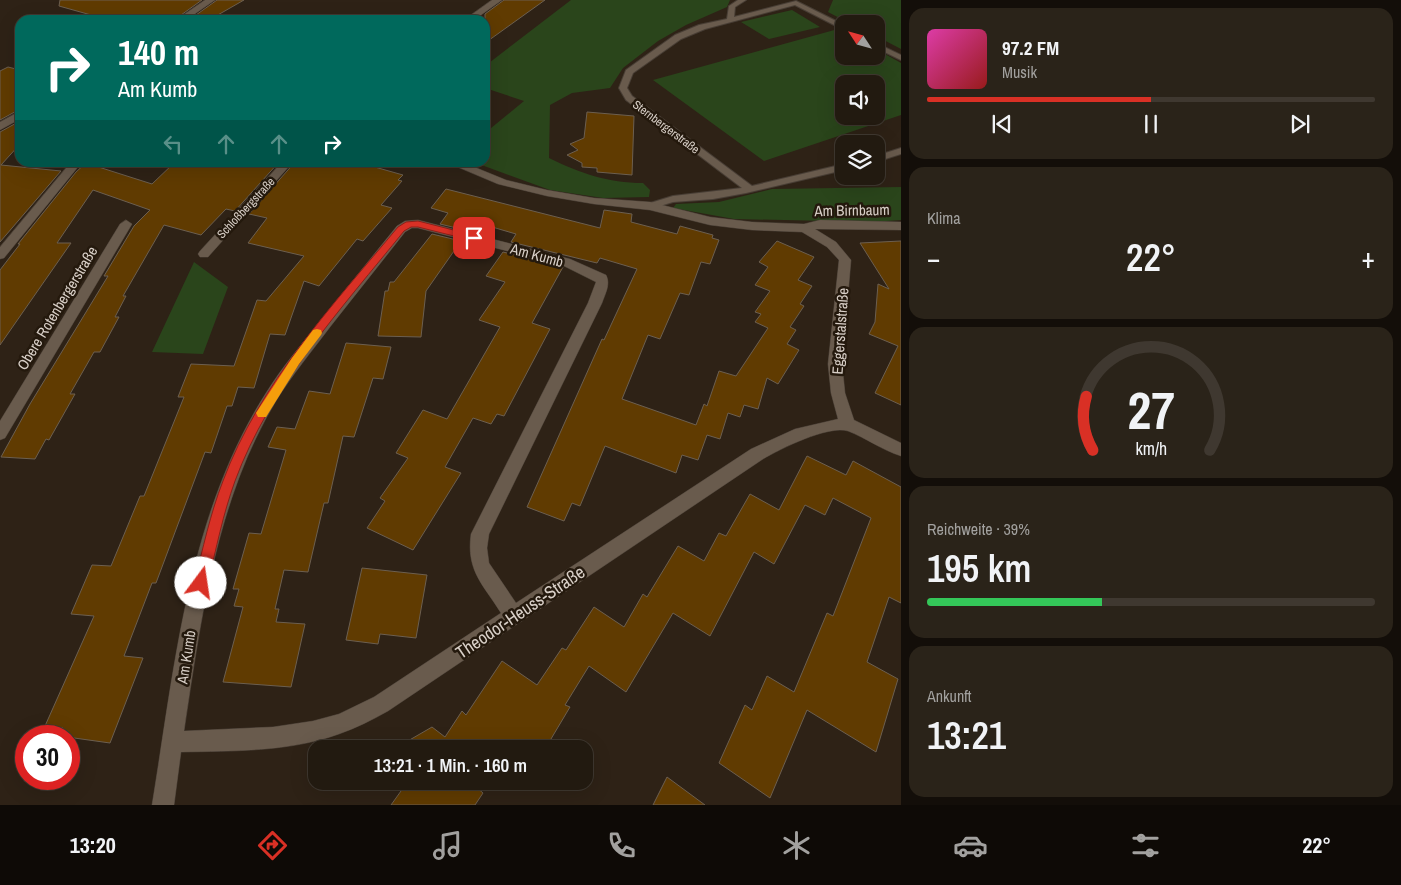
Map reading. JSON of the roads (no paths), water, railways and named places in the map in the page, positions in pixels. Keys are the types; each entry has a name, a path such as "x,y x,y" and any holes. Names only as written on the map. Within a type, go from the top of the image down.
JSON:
{"street":[{"path":"188,15 211,0"},
{"path":"476,15 498,0"},
{"path":"1,126 15,117"},
{"path":"0,255 73,167"},
{"name":"Schloßbergstraße","path":"204,254 283,167"},
{"path":"464,167 502,182 547,193 594,201 650,206 710,221 752,226 804,228"},
{"name":"Obere Rotenbergerstraße","path":"0,434 126,224"},
{"name":"Am Kumb","path":"173,742 192,621 217,518 229,480 271,397 296,361 382,252 401,229 409,224 418,224 566,262 601,278 602,282 595,303 480,534 478,548 480,564 514,616"},
{"name":"Am Birnbaum","path":"804,228 829,224 901,226"},
{"name":"Eggerstalstraße","path":"804,228 827,239 838,248 845,260 834,364 838,393 847,424"},
{"path":"847,424 901,450"},
{"name":"Theodor-Heuss-Straße","path":"173,742 252,740 299,734 334,726 381,704 771,446 784,439 811,430 847,424"},
{"path":"163,805 173,742"}],"lane":[{"path":"730,19 732,6 743,0"},
{"path":"772,0 784,6"},
{"name":"Sternbergerstraße","path":"749,189 629,98 623,88 629,72 678,37 702,27 796,3 835,23"},
{"path":"885,50 901,58"},
{"path":"885,156 901,151"},
{"path":"650,206 662,200 713,196 775,185 835,169"}]}
